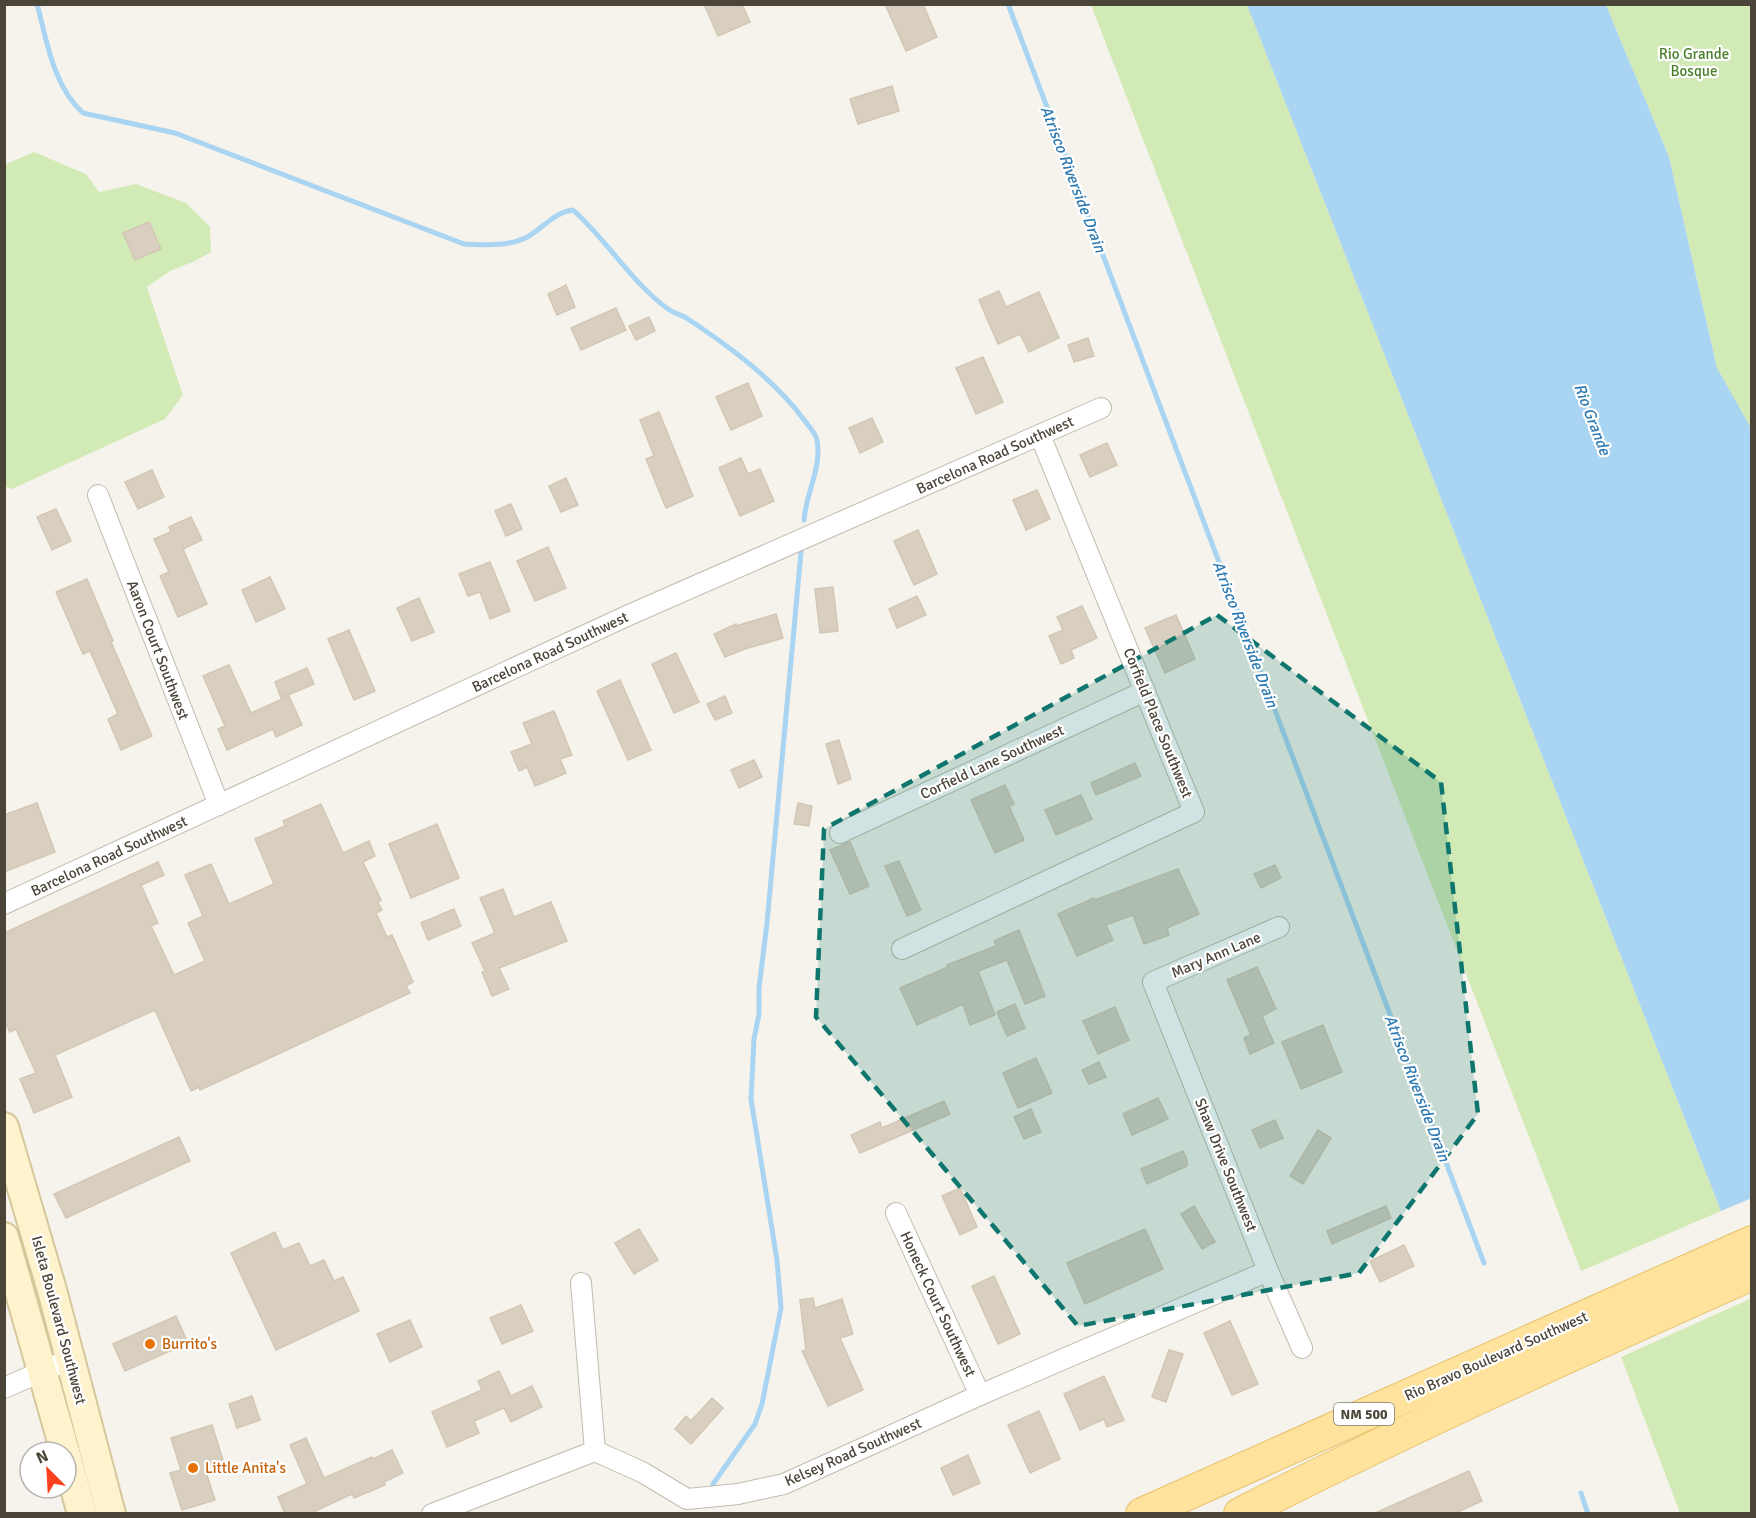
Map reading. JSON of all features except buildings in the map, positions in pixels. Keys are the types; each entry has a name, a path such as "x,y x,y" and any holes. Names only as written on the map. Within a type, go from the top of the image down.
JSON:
{"main road":[{"name":"Isleta Boulevard Southwest","path":"4,1127 52,1290 111,1514"},
{"name":"Isleta Boulevard Southwest","path":"4,1237 62,1440"},
{"name":"Rio Bravo Boulevard Southwest","path":"1240,1514 1752,1242"},
{"name":"Rio Bravo Boulevard Southwest","path":"1142,1514 1592,1329 1752,1274"},
{"name":"Isleta Boulevard Southwest","path":"78,1499 82,1514"}],"street":[{"name":"Barcelona Road Southwest","path":"4,904 629,615 1101,408"},
{"name":"Corfield Place Southwest","path":"902,949 1194,812 1040,435"},
{"name":"Aaron Court Southwest","path":"98,495 219,806"},
{"name":"Corfield Lane Southwest","path":"840,833 1145,691"},
{"name":"Mary Ann Lane","path":"1153,981 1279,927"},
{"name":"Shaw Drive Southwest","path":"1153,981 1268,1271 1302,1348"},
{"name":"Honeck Court Southwest","path":"896,1214 980,1395"},
{"name":"Kelsey Road Southwest","path":"595,1451 642,1472 687,1499 738,1494 784,1484 980,1395 1268,1271"},
{"path":"432,1514 595,1451 581,1283"},
{"path":"4,1388 70,1359"}],"highlighted area":[{"path":"1217,615 1441,782 1478,1114 1359,1273 1078,1326 816,1017 824,829"}],"green space":[{"path":"1091,5 1247,5 1721,1211 1581,1271"},
{"name":"Rio Grande Bosque","path":"1606,5 1751,5 1751,430 1717,368 1669,157"},
{"path":"34,152 86,174 99,192 136,184 186,203 210,227 211,252 170,271 147,287 183,395 165,419 12,489 4,486 4,165"},
{"path":"1750,1299 1752,1304 1751,1513 1680,1513 1621,1357"}],"water":[{"name":"Rio Grande","path":"1247,5 1606,5 1669,157 1717,368 1752,430 1752,1198 1721,1211"}],"waterway":[{"path":"37,4 52,62 65,90 83,113 175,133 464,244 497,244 522,240 550,220 573,210 655,298 668,309 704,330 751,365 780,392 810,428 817,440 818,450 816,470 804,520"},
{"name":"Atrisco Riverside Drain","path":"1008,4 1484,1263"},
{"path":"713,1484 755,1424 762,1404 781,1308 777,1260 751,1099 754,1039 759,1014 759,988 801,552"},
{"path":"1581,1493 1588,1514"}],"place":[{"name":"Burrito's","path":"150,1344"},
{"name":"Little Anita's","path":"193,1468"}]}
